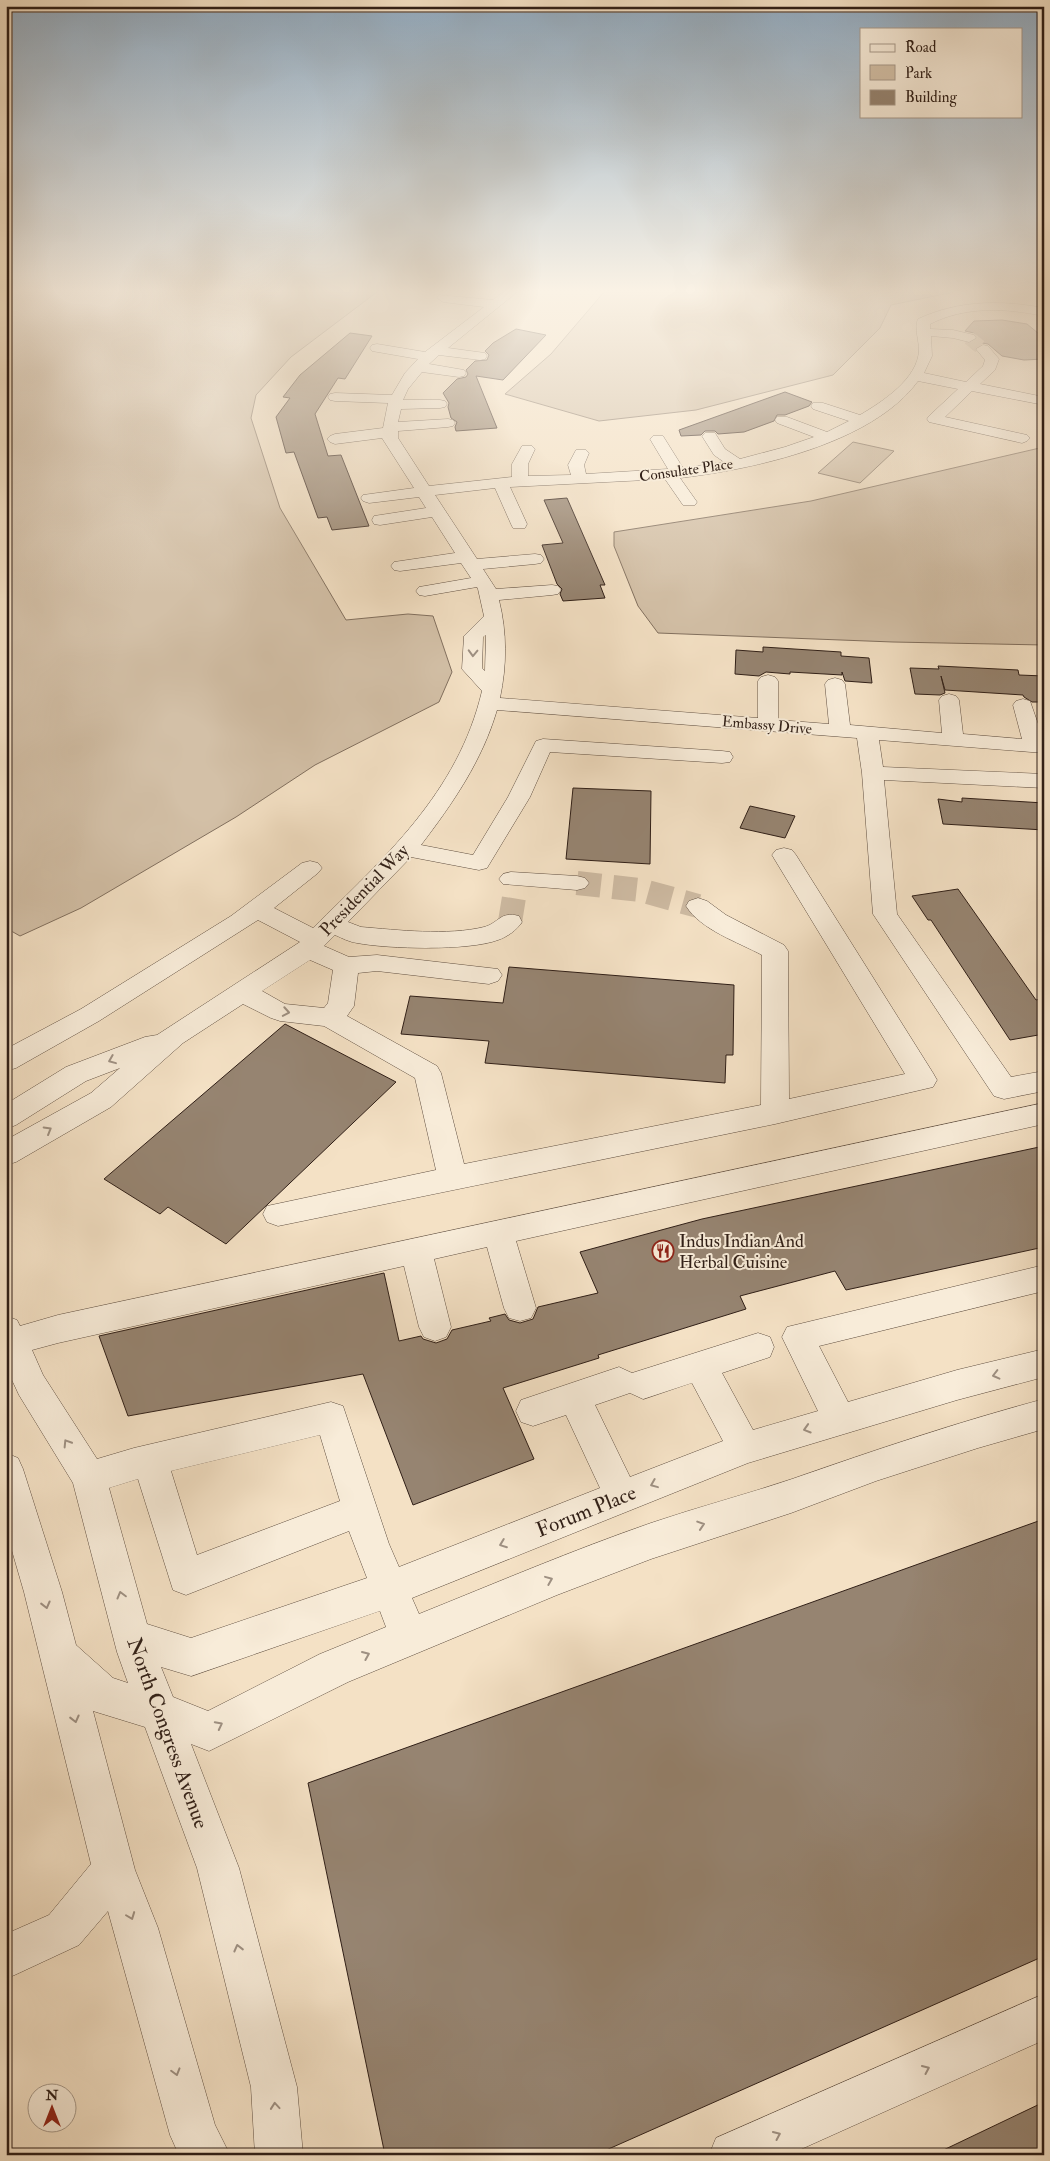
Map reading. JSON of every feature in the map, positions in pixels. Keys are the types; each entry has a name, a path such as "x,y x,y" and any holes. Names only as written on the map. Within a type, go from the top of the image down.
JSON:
{"street":[{"path":"390,430 396,393"},
{"name":"Consulate Place","path":"369,498 500,482 580,480 673,473 736,463 784,452 827,437 863,421 896,398 900,393"},
{"path":"961,393 934,419 1022,438"},
{"path":"1003,393 1044,401"},
{"path":"335,397 440,404"},
{"path":"818,406 863,421"},
{"path":"782,420 827,437"},
{"path":"335,439 448,422"},
{"name":"Presidential Way","path":"6,1154 100,1100 174,1036 242,992 318,938 406,849 443,801 465,765 481,730 490,696 506,675 507,633 494,616 485,588 469,561 390,438 390,430"},
{"path":"710,436 719,452 736,463"},
{"path":"658,439 673,473 689,502"},
{"path":"520,481 520,464 527,449"},
{"path":"378,452 398,450"},
{"path":"580,453 576,465 580,480"},
{"path":"500,482 518,524"},
{"path":"380,520 437,511"},
{"path":"400,566 535,559"},
{"path":"425,591 485,588 552,590"},
{"path":"490,696 472,669 474,636 494,616"},
{"path":"768,681 768,725"},
{"path":"835,684 840,730"},
{"name":"Embassy Drive","path":"490,696 768,725 1039,746"},
{"path":"950,700 954,739"},
{"path":"1023,705 1039,746"},
{"path":"867,733 874,773 885,914 1004,1089 1044,1080"},
{"path":"478,863 519,797 543,745 722,757"},
{"path":"874,773 1044,781"},
{"path":"406,849 478,863 513,885 577,883"},
{"path":"278,1214 775,1113 923,1080 784,855"},
{"path":"6,1061 90,1015 240,922 310,868"},
{"path":"698,906 717,921 775,951 775,1113"},
{"path":"256,909 318,938 346,966"},
{"path":"318,938 357,935 446,939 490,934 510,922"},
{"path":"346,966 377,963 489,975"},
{"path":"330,1018 341,1006 346,966"},
{"path":"242,992 280,1012 330,1018 427,1073 453,1178"},
{"name":"Presidential Way","path":"6,1118 76,1074 174,1036"},
{"path":"9,1336 58,1329 1044,1113"},
{"path":"498,1233 520,1308"},
{"path":"416,1251 435,1327"},
{"path":"839,1420 798,1337 1044,1278"},
{"name":"North Congress Avenue","path":"9,1336 31,1385 89,1478 133,1639 158,1711 218,1868 274,2087 280,2155"},
{"path":"533,1411 574,1397 700,1365 758,1347"},
{"name":"Forum Place","path":"133,1639 191,1657 389,1588 745,1448 956,1385 1044,1363"},
{"path":"700,1365 745,1448"},
{"path":"574,1397 622,1497"},
{"path":"58,1655 102,1695 158,1711 209,1731 334,1668 409,1636 651,1541 791,1496 876,1465 978,1432 1044,1414"},
{"path":"89,1478 150,1461 331,1417 360,1510 409,1636"},
{"path":"150,1461 186,1577 360,1510"},
{"path":"6,1469 43,1592 114,1870 136,1928 194,2135 206,2155"},
{"path":"6,1956 64,1930 114,1870"},
{"path":"733,2155 1044,2017"}],"green space":[{"path":"6,393 258,393 251,418 280,508 346,620 408,614 433,616 452,672 439,702 315,765 236,817 81,908 20,936 6,928"},
{"path":"763,393 696,410 599,421 505,394"},
{"path":"853,442 894,451 860,483 818,473"},
{"path":"1044,447 1044,645 893,642 658,633 638,606 614,546 614,532 811,501"}],"building":[{"path":"286,393 329,393 315,414 328,456 341,455 369,526 332,530 327,517 318,518 294,452 286,453 276,417 290,398 283,397"},
{"path":"443,393 483,393 497,428 456,431 457,422 451,418 448,407 449,403"},
{"path":"783,393 812,402 809,406 785,415 777,415 774,421 744,432 718,434 715,431 705,431 701,435 681,436 679,430"},
{"path":"567,498 605,585 600,585 605,598 563,601 560,594 562,589 557,584 542,545 563,543 544,500"},
{"path":"763,647 841,652 841,656 869,658 872,683 845,681 842,672 842,675 790,672 790,674 766,672 759,676 735,674 736,650 763,652"},
{"path":"938,666 1018,670 1019,675 1044,676 1044,702 1032,702 1023,695 945,690 941,676 945,693 940,695 915,694 910,668 939,669"},
{"path":"573,788 651,791 650,864 566,859"},
{"path":"962,798 1044,803 1044,830 943,824 938,799 962,802"},
{"path":"750,806 795,816 785,838 740,828"},
{"path":"958,889 1036,1000 1044,998 1044,1034 1010,1040 931,920 928,920 912,896"},
{"path":"509,967 734,985 733,1055 726,1055 725,1083 485,1063 489,1041 401,1034 410,996 503,1003"},
{"path":"285,1024 396,1082 226,1244 168,1207 160,1214 104,1179"},
{"path":"1044,1146 1044,1247 846,1290 835,1271 740,1296 746,1309 598,1355 599,1358 503,1388 534,1459 413,1505 363,1374 128,1416 99,1336 384,1273 399,1341 421,1336 423,1339 436,1343 447,1339 452,1330 491,1321 489,1318 505,1314 509,1320 520,1323 533,1319 538,1307 598,1293 580,1252 702,1219"},
{"path":"1044,1519 1044,1956 595,2155 385,2155 308,1783"},
{"path":"1044,2102 1044,2155 933,2155"}],"tunnel":[{"path":"577,883 640,890 698,906"},
{"path":"510,922 515,891"}],"place":[{"name":"Indus Indian And Herbal Cuisine","path":"663,1251"}]}
